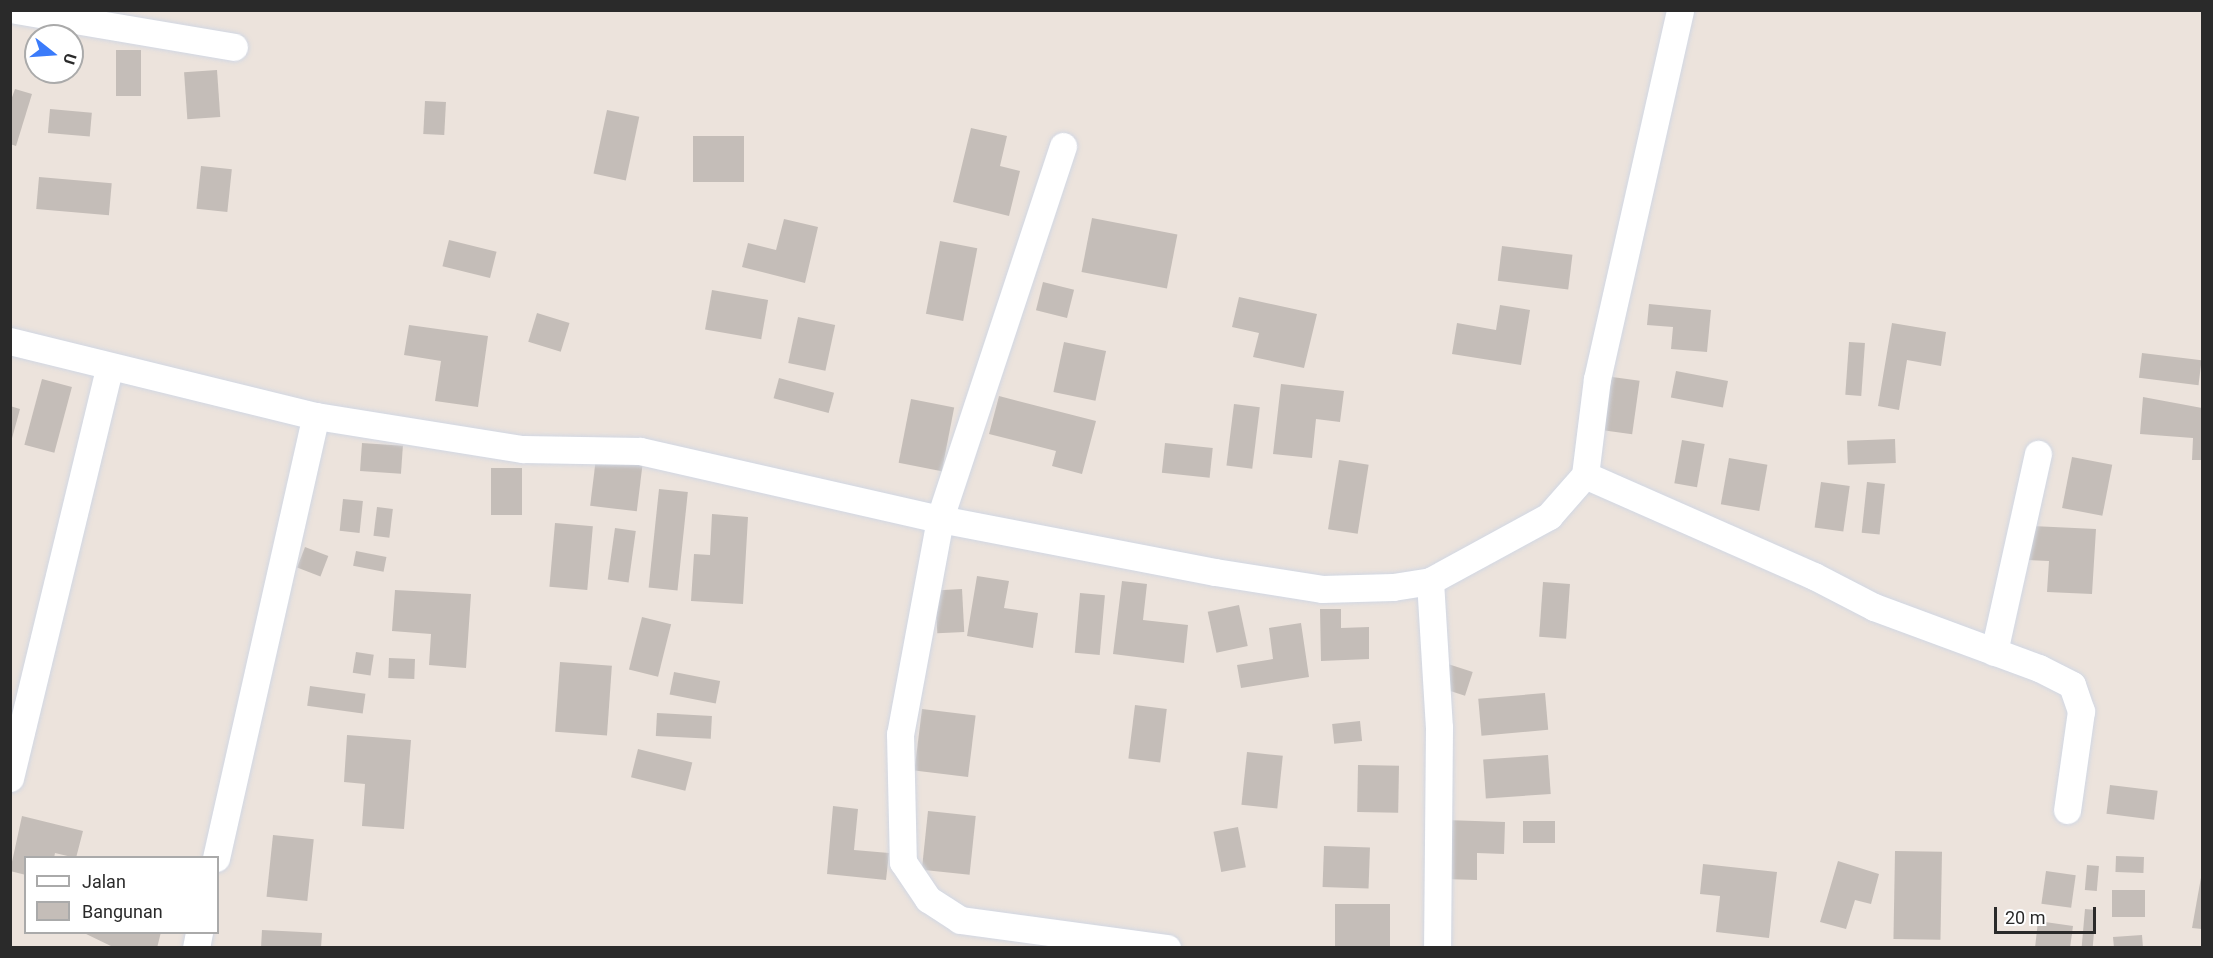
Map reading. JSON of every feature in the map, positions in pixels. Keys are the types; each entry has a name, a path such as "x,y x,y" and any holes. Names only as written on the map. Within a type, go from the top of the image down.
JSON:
{"street":[{"path":"16,10 234,47"},
{"path":"10,341 109,368 316,416 523,449 640,452 940,519 1322,589 1394,587 1430,581 1549,516 1585,476 1598,379 1680,10"},
{"path":"1063,146 940,519 900,734 903,862 928,899 960,920 1167,948"},
{"path":"10,778 109,368"},
{"path":"216,856 316,416"},
{"path":"1994,652 2038,454"},
{"path":"1585,476 1814,576 1874,608 1994,652 2072,685 2080,711 2067,810"},
{"path":"1430,581 1439,727 1437,948"}],"building":[{"path":"116,50 141,50 141,96 116,96"},
{"path":"217,70 220,117 187,119 184,72"},
{"path":"15,89 32,94 16,146 10,144 10,103"},
{"path":"425,101 446,102 444,135 423,134"},
{"path":"50,109 92,113 90,137 48,133"},
{"path":"607,110 639,117 626,180 593,174"},
{"path":"971,128 1007,136 1000,166 1020,171 1009,216 953,202"},
{"path":"693,136 744,136 744,182 693,182"},
{"path":"201,166 232,169 227,212 197,209"},
{"path":"39,177 112,183 109,215 36,209"},
{"path":"1092,218 1177,235 1167,289 1082,272"},
{"path":"784,219 818,227 805,283 742,267 748,243 776,250"},
{"path":"449,240 497,252 490,278 442,266"},
{"path":"940,241 977,248 963,321 926,314"},
{"path":"1502,246 1572,255 1568,289 1498,281"},
{"path":"1043,282 1074,290 1067,318 1036,310"},
{"path":"712,290 768,300 761,339 705,329"},
{"path":"1239,297 1317,314 1304,368 1253,357 1259,333 1232,327"},
{"path":"1649,304 1711,310 1707,352 1671,349 1673,327 1647,325"},
{"path":"1500,305 1530,310 1521,365 1452,354 1457,323 1496,330"},
{"path":"537,313 570,323 561,352 528,342"},
{"path":"798,317 835,325 825,371 788,363"},
{"path":"1892,323 1946,332 1941,366 1907,360 1899,410 1878,406"},
{"path":"409,325 488,336 478,407 435,401 441,361 404,355"},
{"path":"1064,342 1106,351 1095,401 1053,392"},
{"path":"1849,342 1865,343 1861,396 1845,395"},
{"path":"2142,353 2202,360 2199,385 2139,378"},
{"path":"1676,371 1728,381 1723,408 1671,398"},
{"path":"1605,376 1640,381 1632,434 1597,429"},
{"path":"779,378 834,393 829,413 774,398"},
{"path":"42,379 72,387 54,453 24,445"},
{"path":"1281,384 1344,391 1340,422 1316,419 1312,458 1273,454"},
{"path":"999,396 1096,421 1082,474 1052,466 1056,451 989,434"},
{"path":"2143,397 2202,408 2202,460 2192,460 2193,438 2140,434"},
{"path":"911,399 954,407 942,471 899,463"},
{"path":"1234,404 1260,407 1252,469 1226,466"},
{"path":"10,406 20,409 11,442 10,441"},
{"path":"1895,439 1896,463 1848,465 1847,441"},
{"path":"1682,440 1705,444 1697,487 1674,483"},
{"path":"362,443 403,446 401,474 360,471"},
{"path":"1165,443 1213,448 1210,478 1162,473"},
{"path":"2072,457 2112,465 2102,516 2062,508"},
{"path":"596,458 643,464 637,511 590,506"},
{"path":"1729,458 1767,465 1759,511 1721,504"},
{"path":"1339,460 1369,465 1358,534 1328,529"},
{"path":"491,468 522,468 522,515 491,515"},
{"path":"1821,482 1850,486 1843,532 1815,528"},
{"path":"1867,482 1885,484 1880,535 1862,533"},
{"path":"659,489 688,492 677,590 649,587"},
{"path":"343,499 363,501 360,533 340,531"},
{"path":"377,507 393,509 389,538 373,536"},
{"path":"712,514 748,517 743,604 691,601 694,554 710,555"},
{"path":"555,523 593,526 587,590 549,587"},
{"path":"2031,526 2096,529 2092,594 2047,592 2049,561 2028,560"},
{"path":"615,528 636,531 629,582 608,579"},
{"path":"305,547 328,556 320,576 297,568"},
{"path":"356,551 386,557 384,572 353,566"},
{"path":"977,576 1009,581 1004,608 1038,613 1033,648 967,636"},
{"path":"1122,581 1147,584 1143,620 1188,625 1184,663 1113,654"},
{"path":"1543,582 1570,584 1566,639 1539,637"},
{"path":"962,589 964,632 937,633 935,590"},
{"path":"395,590 471,594 466,668 429,665 431,634 392,631"},
{"path":"1080,593 1105,595 1100,655 1075,653"},
{"path":"1239,605 1248,646 1216,653 1208,612"},
{"path":"1320,609 1341,609 1341,628 1369,627 1369,659 1321,661"},
{"path":"642,617 671,624 658,677 629,669"},
{"path":"1301,623 1309,677 1241,688 1237,665 1273,659 1269,628"},
{"path":"356,652 374,655 370,676 353,673"},
{"path":"389,658 415,659 414,679 388,678"},
{"path":"560,662 612,666 607,735 555,732"},
{"path":"1448,664 1473,672 1465,696 1440,688"},
{"path":"674,672 720,681 716,704 670,695"},
{"path":"310,686 365,694 363,714 307,706"},
{"path":"1545,693 1548,730 1481,736 1478,699"},
{"path":"1135,705 1167,709 1160,762 1128,759"},
{"path":"922,709 976,716 968,777 914,771"},
{"path":"657,713 712,716 711,739 656,736"},
{"path":"1360,721 1362,741 1334,744 1332,724"},
{"path":"347,735 411,740 404,829 362,826 365,784 344,782"},
{"path":"638,749 692,763 685,791 631,777"},
{"path":"1247,752 1283,756 1277,808 1241,805"},
{"path":"1548,755 1551,794 1486,798 1483,760"},
{"path":"1358,765 1399,766 1398,813 1357,812"},
{"path":"2110,785 2158,791 2154,820 2106,814"},
{"path":"833,806 858,809 854,850 889,853 886,880 827,874"},
{"path":"928,811 976,816 970,875 922,870"},
{"path":"22,816 83,831 77,856 55,853 54,856 24,856 24,874 10,871"},
{"path":"1445,820 1505,822 1504,854 1477,853 1477,880 1444,879"},
{"path":"1523,821 1555,821 1555,843 1523,843"},
{"path":"1238,827 1246,867 1221,872 1213,832"},
{"path":"273,835 314,839 307,901 267,897"},
{"path":"1324,846 1370,848 1369,889 1323,887"},
{"path":"1895,851 1942,852 1940,940 1893,939"},
{"path":"2116,856 2144,857 2143,873 2115,872"},
{"path":"1838,861 1879,874 1871,904 1855,900 1846,929 1820,922"},
{"path":"1703,864 1777,872 1769,938 1716,932 1720,896 1700,894"},
{"path":"2087,865 2099,866 2097,891 2085,890"},
{"path":"2046,871 2076,875 2071,908 2041,904"},
{"path":"2202,872 2202,929 2192,928"},
{"path":"2112,890 2145,890 2145,917 2112,917"},
{"path":"1335,904 1390,904 1390,947 1335,947"},
{"path":"2085,909 2096,910 2093,948 2082,948"},
{"path":"2038,921 2073,926 2070,948 2035,948"},
{"path":"262,930 322,933 321,948 261,948"},
{"path":"86,934 160,934 157,948 115,948"},
{"path":"2142,935 2143,948 2114,948 2113,937"}]}
